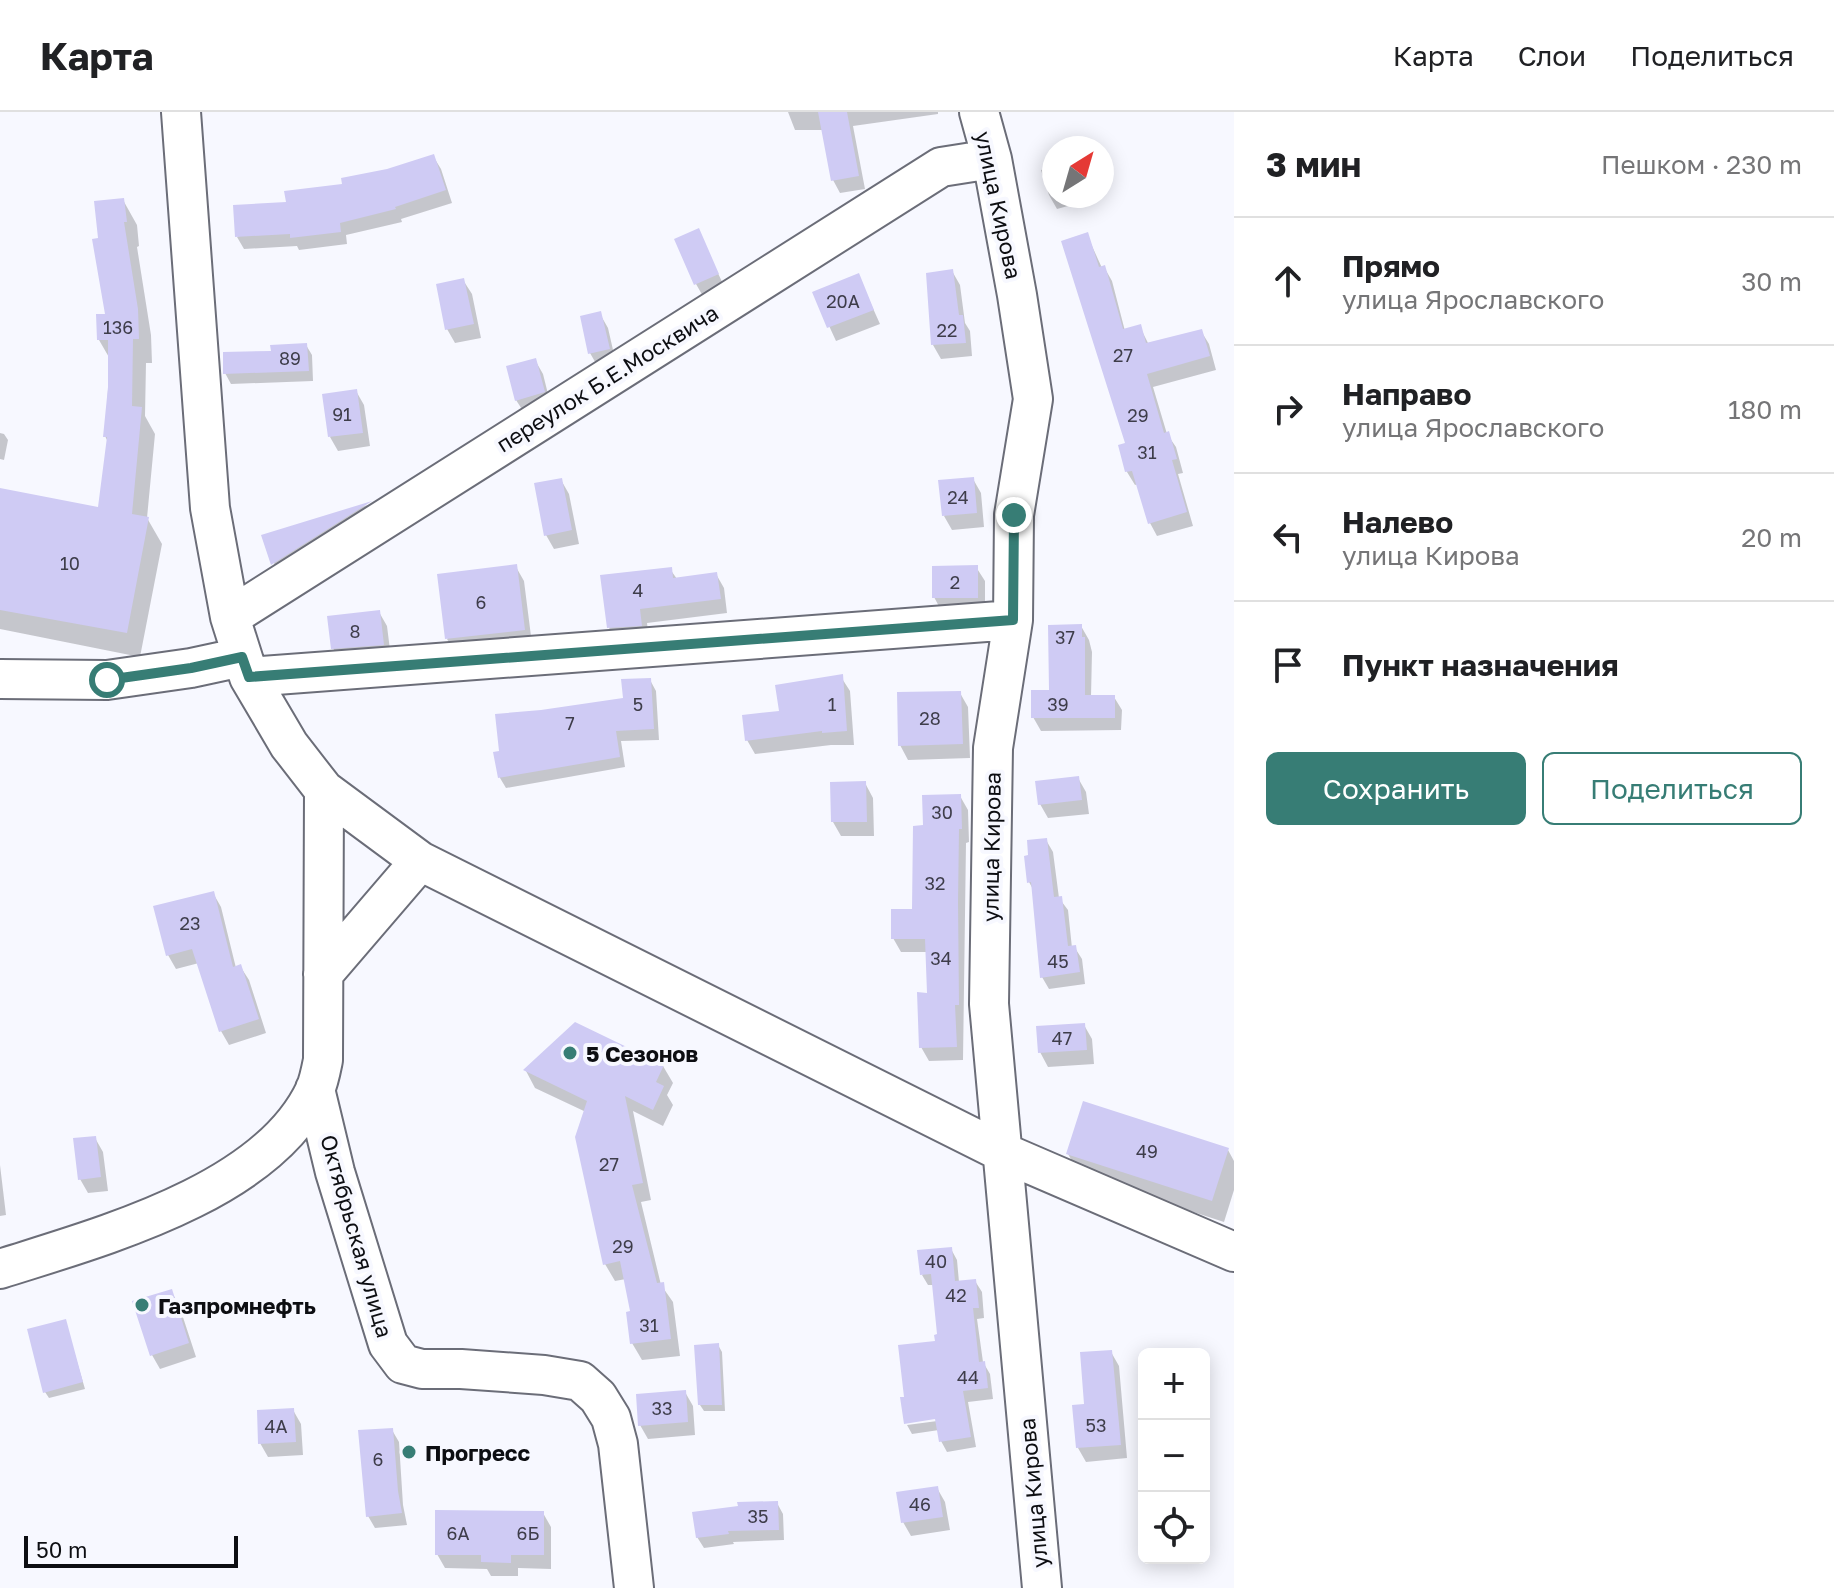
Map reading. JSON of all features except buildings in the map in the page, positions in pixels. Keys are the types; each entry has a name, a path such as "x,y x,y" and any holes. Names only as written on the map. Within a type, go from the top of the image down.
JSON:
{"street":[{"path":"181,112 210,508 230,617 245,667 289,745 324,790 420,861 1002,1152 1234,1252"},
{"name":"улица Кирова","path":"979,112 992,159 1033,399 1014,515 1013,620 993,748 989,1004 1042,1588"},
{"name":"переулок Б.Е.Москвича","path":"230,617 941,167 992,159"},
{"path":"0,679 107,680 191,668 1013,620"},
{"name":"Октябрьская улица","path":"0,1269 99,1237 192,1200 237,1173 291,1127 315,1089 323,1060 324,790"},
{"path":"323,974 420,861"},
{"name":"Октябрьская улица","path":"315,1089 335,1172 388,1344 403,1364 422,1369 461,1369 568,1379 580,1381 598,1397 611,1418 618,1444 634,1588"}],"place":[{"name":"5 Сезонов","path":"570,1053"},
{"name":"Газпромнефть","path":"142,1305"},
{"name":"Прогресс","path":"409,1452"}],"route":[{"path":"107,680 242,657 249,677 1013,620 1014,515"}]}
